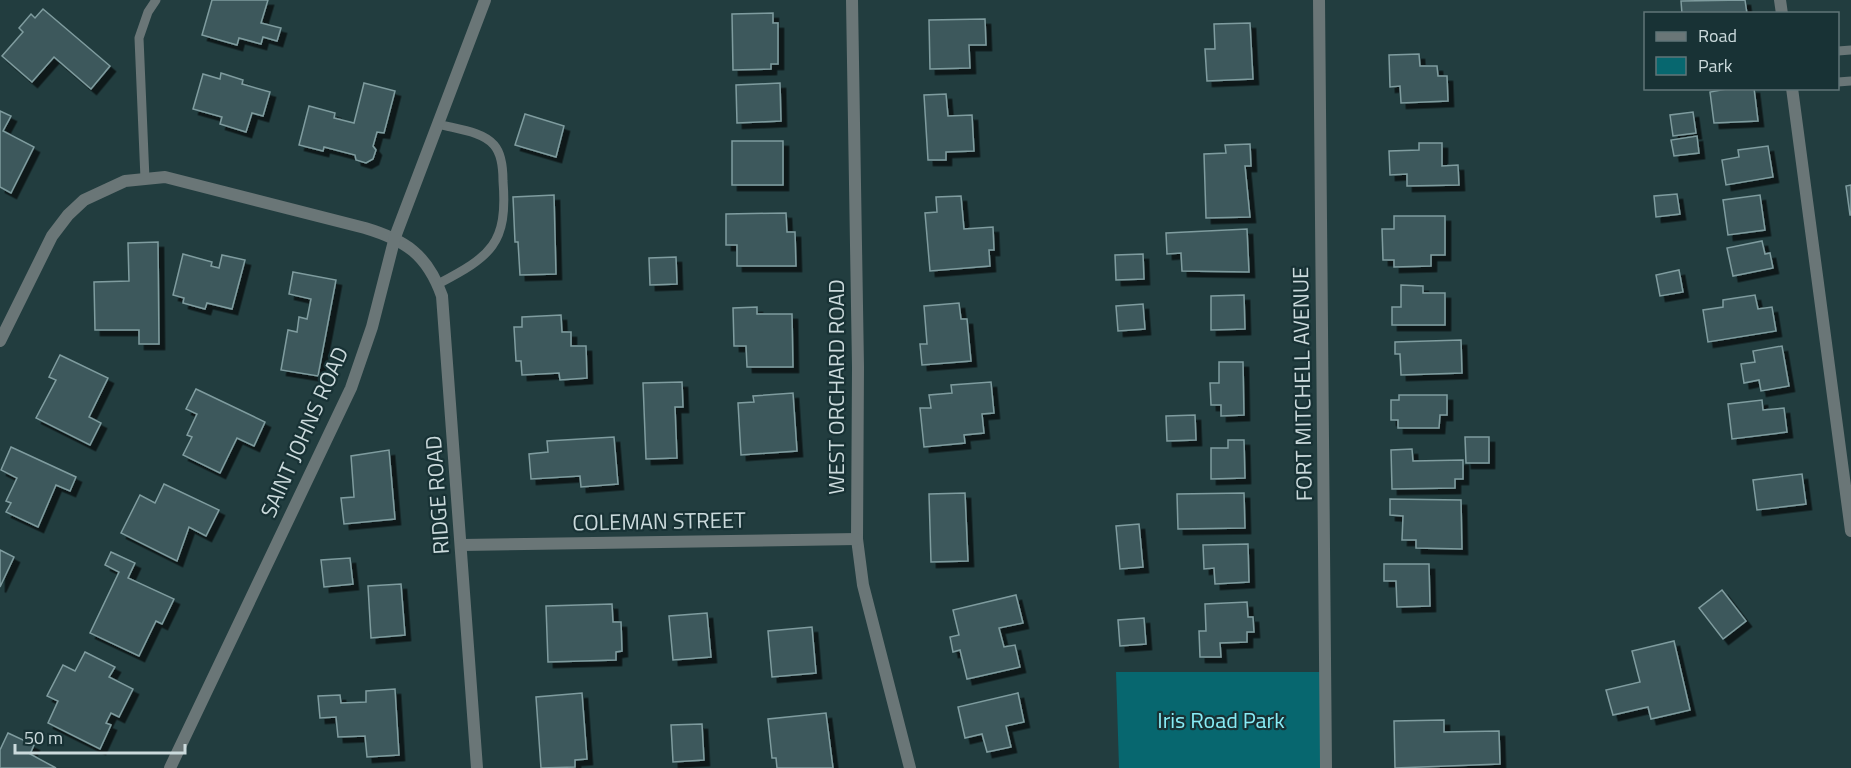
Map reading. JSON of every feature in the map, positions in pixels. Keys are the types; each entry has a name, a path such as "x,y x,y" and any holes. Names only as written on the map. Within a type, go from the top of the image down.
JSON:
{"street":[{"name":"SAINT JOHNS ROAD","path":"170,768 351,388 372,327 395,237 485,0"},
{"name":"WEST ORCHARD ROAD","path":"852,0 858,367 857,539 863,585 910,768"},
{"name":"FORT MITCHELL AVENUE","path":"1319,0 1326,768"},
{"path":"1792,90 1851,531"},
{"path":"0,341 52,236 68,215 84,200 125,181 165,177 395,237"},
{"name":"RIDGE ROAD","path":"395,237 422,259 438,284 442,296 477,768"},
{"name":"COLEMAN STREET","path":"462,545 857,539"}],"lane":[{"path":"145,179 139,38 148,12 156,0"},
{"path":"438,124 475,134 495,145 502,164 506,211 499,236 484,256 438,284"}],"green space":[{"name":"Iris Road Park","path":"1116,672 1326,672 1326,768 1119,768"}],"building":[{"path":"212,0 268,0 261,23 281,28 277,41 263,37 261,44 239,38 237,45 202,35"},
{"path":"1745,0 1747,12 1682,12 1681,1"},
{"path":"43,9 110,66 91,89 54,57 32,82 2,56 23,32 19,28 31,14 35,18"},
{"path":"773,13 773,23 778,23 778,64 771,64 771,69 733,70 732,14"},
{"path":"985,19 986,45 969,45 970,68 930,69 929,20"},
{"path":"1250,23 1253,79 1207,81 1205,49 1215,49 1214,24"},
{"path":"1419,54 1420,66 1437,66 1438,76 1447,76 1448,101 1401,103 1400,86 1390,87 1389,55"},
{"path":"221,73 243,80 242,84 270,92 263,116 252,113 246,132 220,124 222,117 193,109 203,74 220,79"},
{"path":"364,83 395,91 384,133 377,132 373,146 376,150 373,159 366,163 356,160 355,155 324,147 323,151 299,145 309,106 335,113 334,118 354,123"},
{"path":"780,83 781,121 737,123 736,85"},
{"path":"1754,90 1758,121 1714,123 1710,92"},
{"path":"946,94 948,116 972,115 974,151 946,152 946,160 928,160 924,95"},
{"path":"0,111 11,116 3,131 34,147 11,193 0,187"},
{"path":"1693,112 1696,133 1673,136 1670,115"},
{"path":"525,114 564,126 556,157 515,145"},
{"path":"1697,136 1699,153 1674,156 1671,140"},
{"path":"732,141 783,141 783,185 732,185"},
{"path":"1419,143 1442,143 1442,166 1458,165 1459,185 1407,186 1407,174 1390,175 1389,151 1419,150"},
{"path":"1250,144 1251,166 1245,166 1250,217 1206,218 1204,154 1226,153 1225,145"},
{"path":"1768,146 1773,177 1726,185 1722,160 1739,157 1738,150"},
{"path":"1851,185 1851,215 1850,215 1846,186"},
{"path":"1677,194 1680,214 1656,217 1654,196"},
{"path":"554,195 556,274 520,275 518,242 515,242 513,197"},
{"path":"1760,195 1765,230 1728,235 1723,200"},
{"path":"961,196 964,229 993,227 994,250 989,250 990,266 930,271 925,213 937,212 936,197"},
{"path":"786,213 787,232 795,232 796,266 737,266 737,245 726,245 726,214"},
{"path":"1394,216 1445,216 1445,255 1431,255 1431,266 1394,267 1394,260 1383,260 1382,229 1394,229"},
{"path":"1247,229 1249,272 1182,271 1181,253 1167,254 1166,233"},
{"path":"1762,241 1765,254 1770,253 1773,268 1733,276 1727,248"},
{"path":"158,242 159,344 139,344 139,330 95,330 94,282 129,281 128,243"},
{"path":"183,254 212,262 211,266 219,268 222,255 245,260 232,309 207,303 205,309 183,303 184,298 173,295"},
{"path":"1143,254 1144,279 1116,280 1115,255"},
{"path":"676,257 677,284 650,285 649,258"},
{"path":"1679,270 1683,292 1660,296 1656,275"},
{"path":"293,272 336,280 318,376 281,370 288,330 297,332 299,317 307,319 311,299 289,294"},
{"path":"1401,285 1423,286 1423,293 1445,293 1445,325 1392,325 1392,307 1401,307"},
{"path":"1244,295 1245,329 1211,330 1211,296"},
{"path":"1755,295 1758,309 1772,307 1776,331 1708,342 1703,310 1723,307 1723,300"},
{"path":"959,303 961,319 967,319 971,361 922,365 920,344 927,344 924,306"},
{"path":"1143,304 1145,329 1118,331 1116,306"},
{"path":"757,307 757,314 792,314 793,367 747,367 746,346 734,346 733,308"},
{"path":"561,315 562,332 571,332 571,346 586,346 587,378 560,380 559,373 522,375 521,361 516,361 514,327 522,327 522,317"},
{"path":"1461,340 1462,373 1401,375 1400,354 1395,354 1395,342"},
{"path":"1782,346 1789,386 1761,391 1759,380 1744,383 1741,364 1755,362 1753,351"},
{"path":"60,355 108,378 89,417 101,423 90,445 36,418 56,380 49,377"},
{"path":"1219,362 1243,362 1244,415 1221,416 1221,405 1211,405 1210,383 1219,383"},
{"path":"682,382 683,407 675,407 677,458 646,459 643,383"},
{"path":"991,382 994,413 982,414 984,433 964,435 965,443 924,447 920,408 931,408 929,395 952,393 951,385"},
{"path":"196,389 265,422 254,446 237,438 220,473 183,455 192,437 187,435 197,414 186,409"},
{"path":"793,393 797,451 741,455 738,403 754,402 753,396"},
{"path":"1399,395 1447,395 1447,415 1440,415 1439,428 1398,428 1398,420 1391,420 1391,400 1399,400"},
{"path":"1762,400 1763,410 1784,408 1787,432 1732,439 1728,404"},
{"path":"1195,415 1196,440 1167,441 1166,416"},
{"path":"614,437 618,484 581,487 580,476 531,479 529,454 548,452 547,441"},
{"path":"1465,437 1489,437 1489,463 1466,463"},
{"path":"1228,440 1244,440 1245,478 1211,479 1211,448 1228,448"},
{"path":"11,447 76,477 70,491 56,485 38,527 6,512 11,503 6,501 17,478 1,470"},
{"path":"1412,449 1413,461 1463,460 1463,479 1455,479 1455,488 1392,489 1391,450"},
{"path":"389,450 395,519 344,524 341,498 354,497 351,456"},
{"path":"1802,474 1806,504 1757,510 1753,480"},
{"path":"164,484 219,510 206,536 189,527 177,561 121,533 140,495 155,503"},
{"path":"965,493 968,561 931,562 929,494"},
{"path":"1244,493 1245,528 1178,529 1177,494"},
{"path":"1390,499 1461,500 1462,549 1416,548 1416,540 1402,540 1403,516 1390,515"},
{"path":"1139,524 1143,567 1120,569 1116,526"},
{"path":"1248,544 1249,582 1215,584 1214,568 1204,569 1203,545"},
{"path":"0,550 14,557 0,587"},
{"path":"111,552 135,563 128,578 174,599 162,624 156,621 139,656 90,633 119,572 105,565"},
{"path":"350,558 353,584 324,587 321,560"},
{"path":"1384,564 1429,564 1430,606 1397,607 1396,581 1384,581"},
{"path":"401,584 405,635 371,638 368,586"},
{"path":"1722,590 1746,621 1723,639 1699,608"},
{"path":"1016,595 1023,623 999,628 1004,647 1015,645 1020,667 967,679 960,650 953,652 950,637 959,635 953,610"},
{"path":"1247,602 1248,617 1253,617 1254,632 1247,632 1247,642 1220,643 1221,657 1200,657 1199,631 1206,631 1205,604"},
{"path":"612,604 613,622 621,622 622,651 616,652 616,660 548,662 546,606"},
{"path":"707,613 711,657 673,660 669,616"},
{"path":"1144,618 1146,644 1120,646 1118,620"},
{"path":"812,627 816,673 772,677 768,631"},
{"path":"1674,641 1690,710 1651,719 1648,707 1613,715 1606,690 1640,682 1632,651"},
{"path":"85,652 115,667 109,677 133,689 119,717 111,713 106,723 111,725 100,749 48,723 58,701 47,696 63,665 75,671"},
{"path":"395,689 399,755 367,757 365,736 338,737 336,717 320,718 318,696 340,695 341,703 366,702 366,691"},
{"path":"582,693 587,759 575,760 575,767 541,768 536,697"},
{"path":"1018,693 1024,722 1006,726 1011,747 987,752 982,734 965,738 958,707"},
{"path":"826,713 833,768 777,768 776,758 772,758 768,719"},
{"path":"1444,720 1444,732 1499,731 1500,764 1395,768 1394,721"},
{"path":"702,724 704,760 673,762 671,725"},
{"path":"8,733 34,745 30,754 56,768 0,768 0,750"}]}
